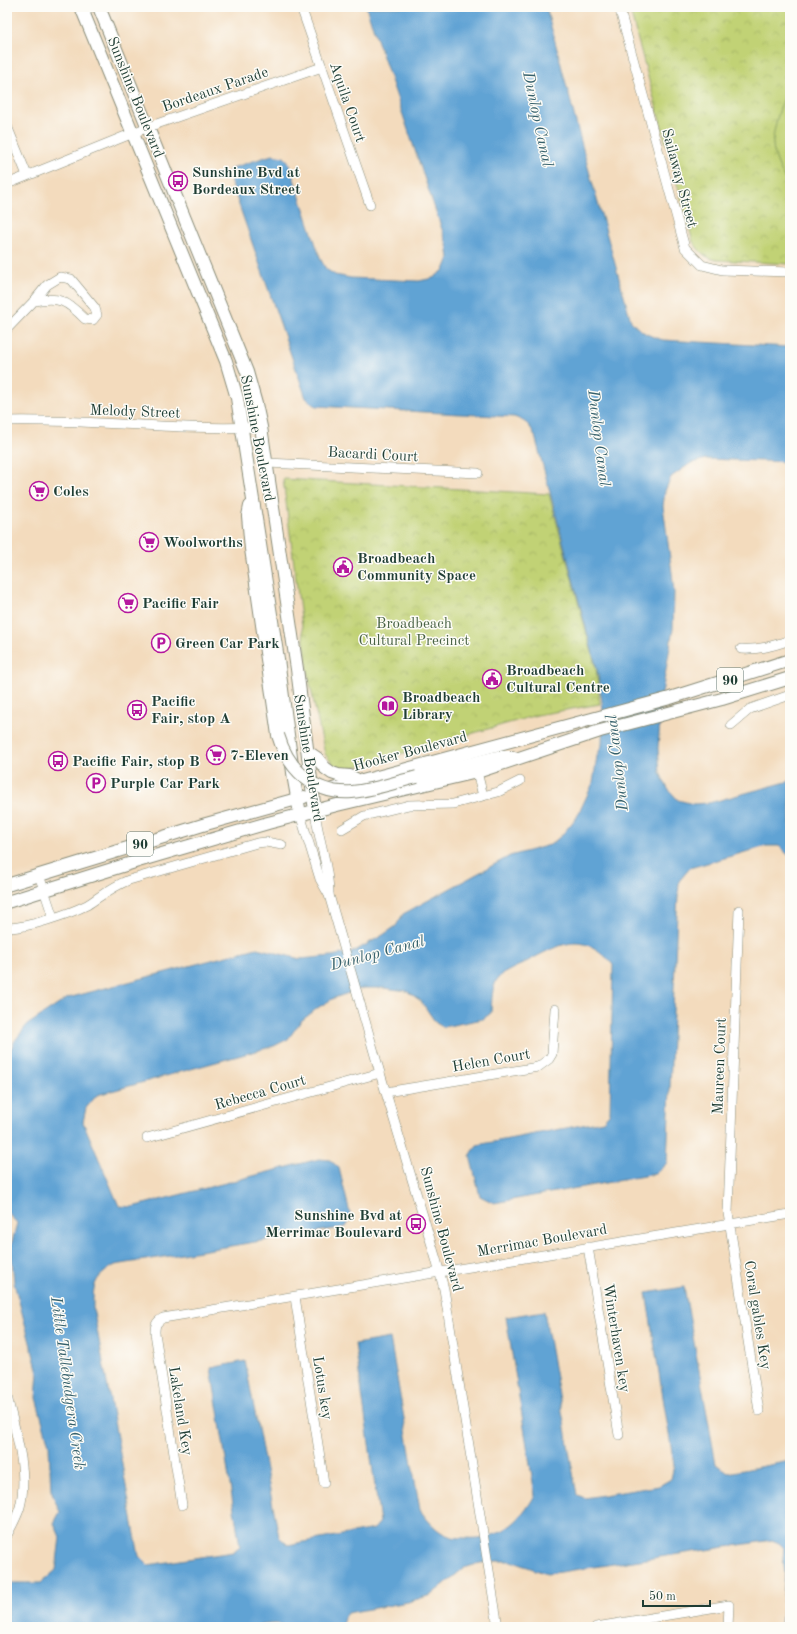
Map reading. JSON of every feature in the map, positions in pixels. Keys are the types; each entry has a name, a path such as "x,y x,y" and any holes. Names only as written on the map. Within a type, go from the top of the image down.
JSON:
{"main road":[{"name":"Sunshine Boulevard","path":"99,7 247,372 256,404 267,463 315,811"},
{"name":"Sunshine Boulevard","path":"85,8 133,133 226,361 237,398 252,489 300,814"},
{"path":"252,489 248,516 258,603 278,735 285,755 294,768 316,785 334,791 358,792 497,757 523,757"},
{"name":"Hooker Boulevard","path":"7,885 206,824 670,698 790,660"},
{"name":"90","path":"7,902 145,859 300,814 478,772 600,731 790,678"},
{"path":"308,752 317,758 325,768 332,773 350,776 360,781"}],"street":[{"name":"Aquila Court","path":"301,7 370,205"},
{"name":"Sailaway Street","path":"619,7 685,248 702,265 722,270 790,272"},
{"name":"Bordeaux Parade","path":"7,184 148,126 322,67"},
{"path":"7,126 27,175"},
{"path":"7,329 47,285 60,277 71,278 95,308 97,315 93,320 85,319 71,305 59,300 44,299 34,301"},
{"name":"Melody Street","path":"7,421 224,428 261,426"},
{"name":"Bacardi Court","path":"267,463 478,473"},
{"path":"741,649 764,648 790,640"},
{"path":"731,725 750,709 790,695"},
{"path":"478,772 483,796"},
{"path":"342,829 356,819 364,816 402,806 418,804 453,804 506,789 520,781"},
{"name":"Sunshine Boulevard","path":"315,811 318,834 329,877 329,895"},
{"name":"Sunshine Boulevard","path":"300,814 320,879 329,895 380,1073 440,1272 444,1289 498,1627"},
{"path":"7,928 20,928 80,908 110,888 129,880 257,843 266,842 282,845"},
{"path":"39,875 53,917"},
{"name":"Maureen Court","path":"729,1224 728,1199 739,910"},
{"name":"Helen Court","path":"386,1092 538,1067 549,1059 552,1054 554,1047 556,1009"},
{"name":"Rebecca Court","path":"147,1138 380,1073"},
{"name":"Merrimac Boulevard","path":"158,1321 169,1316 294,1297 790,1214"},
{"name":"Coral gables Key","path":"729,1224 759,1411"},
{"name":"Winterhaven key","path":"588,1247 619,1435"},
{"name":"Lotus key","path":"294,1297 324,1483"},
{"name":"Lakeland Key","path":"158,1321 155,1327 155,1333 182,1505"},
{"path":"7,1396 18,1444 22,1483 20,1507 16,1519 7,1535"},
{"path":"596,1627 614,1626 730,1605 728,1627"}],"green space":[{"path":"629,7 790,7 790,264 717,260 709,258 703,254 693,242"},
{"path":"790,87 790,188 775,156 773,139 778,115"},
{"name":"Broadbeach Cultural Precinct","path":"283,479 549,494 596,668 600,704 537,715 344,770 336,768 325,754 309,680"}],"water":[{"path":"366,7 546,7 584,153 631,321 645,333 663,340 790,347 790,462 706,459 691,463 671,477 665,491 663,506 674,593 673,629 662,693 658,748 660,773 668,789 678,800 693,804 709,803 790,781 790,857 779,846 766,846 690,868 679,881 667,1163 655,1174 494,1203 480,1196 470,1156 477,1145 603,1121 610,1113 613,965 602,954 592,947 582,943 571,943 550,950 501,975 496,980 493,989 491,1013 483,1019 443,1027 436,1023 421,1001 407,991 384,988 363,988 334,998 319,1007 301,1021 288,1039 274,1046 97,1095 86,1108 83,1122 119,1206 132,1207 319,1159 330,1160 339,1168 351,1218 346,1227 115,1265 103,1274 96,1282 93,1293 93,1308 139,1556 148,1565 233,1552 240,1546 211,1368 245,1361 279,1537 288,1545 374,1529 380,1522 355,1344 390,1338 420,1510 437,1529 453,1537 477,1538 498,1533 507,1528 522,1514 535,1495 506,1317 544,1311 577,1495 585,1498 659,1486 671,1479 674,1465 646,1293 684,1287 716,1464 728,1473 790,1461 790,1627 781,1627 785,1573 783,1559 784,1548 779,1543 772,1540 547,1574 511,1561 480,1563 464,1568 431,1595 408,1602 347,1613 341,1627 289,1627 275,1624 251,1627 7,1627 7,1580 9,1583 41,1583 56,1570 60,1537 54,1523 60,1512 51,1491 49,1445 36,1398 38,1372 14,1283 11,1246 17,1223 7,1212 7,1057 14,1042 27,1025 68,998 257,948 300,959 332,956 355,951 396,926 403,914 510,856 550,845 561,836 577,817 593,783 597,756 602,745 603,708 597,669 535,436 531,429 525,422 514,417 316,406 306,398 230,179 229,170 235,167 272,155 284,157 288,161 321,260 326,269 335,275 351,278 419,281 433,278 444,270 449,258 447,244"}],"place":[{"name":"Sunshine Bvd at Bordeaux Street","path":"178,181"},
{"name":"Coles","path":"39,491"},
{"name":"Woolworths","path":"149,542"},
{"name":"Broadbeach Community Space","path":"343,567"},
{"name":"Pacific Fair","path":"128,603"},
{"name":"Green Car Park","path":"161,643"},
{"name":"Broadbeach Cultural Centre","path":"492,679"},
{"name":"Broadbeach Library","path":"388,706"},
{"name":"Pacific Fair, stop A","path":"137,710"},
{"name":"7-Eleven","path":"216,755"},
{"name":"Pacific Fair, stop B","path":"58,761"},
{"name":"Purple Car Park","path":"96,783"},
{"name":"Sunshine Bvd at Merrimac Boulevard","path":"416,1224"}],"water label":[{"name":"Dunlop Canal","path":"539,119"},
{"name":"Dunlop Canal","path":"600,438"},
{"name":"Dunlop Canal","path":"616,763"},
{"name":"Dunlop Canal","path":"377,952"},
{"name":"Little Tallebudgera Creek","path":"69,1383"}]}
